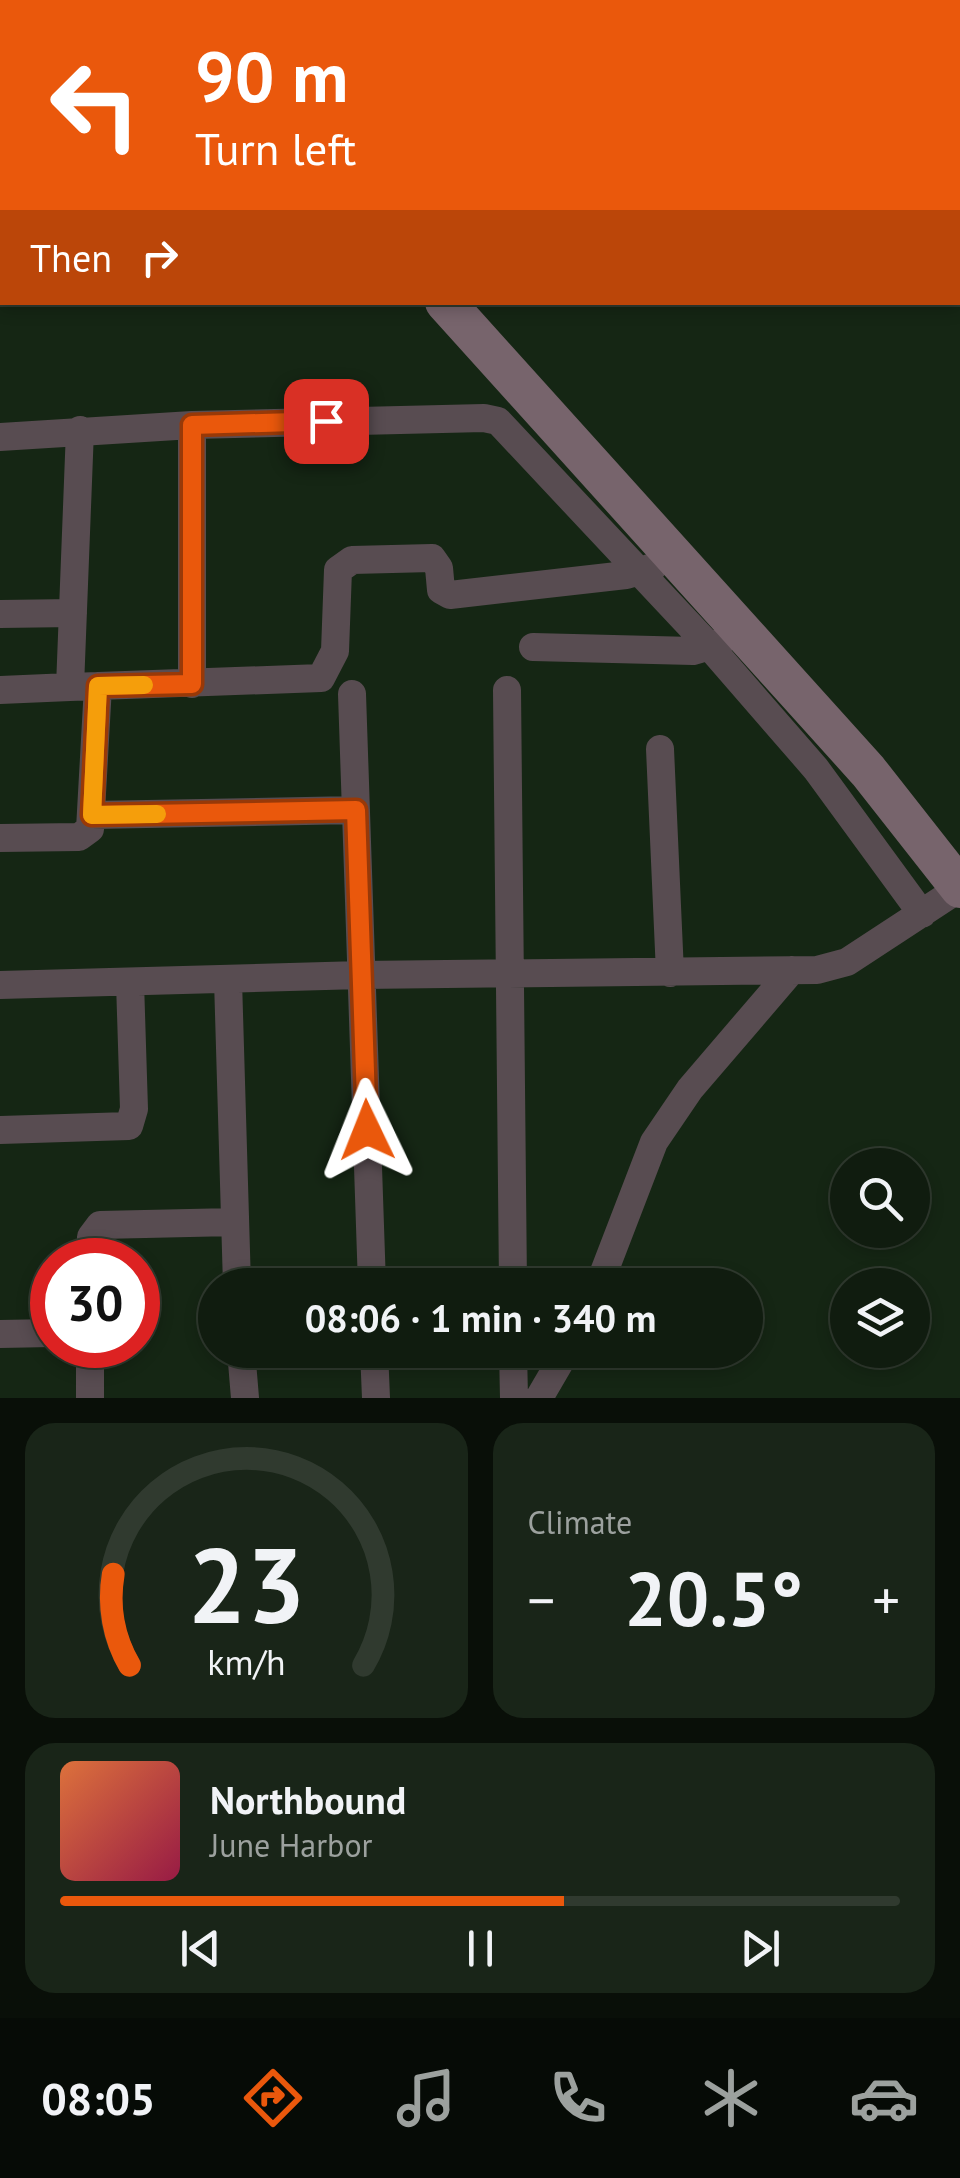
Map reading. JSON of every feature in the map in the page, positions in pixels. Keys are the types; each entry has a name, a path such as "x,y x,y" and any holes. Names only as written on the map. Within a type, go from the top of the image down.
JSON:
{"street":[{"path":"447,305 652,566"},
{"path":"0,437 192,425 484,418 498,421 652,566 722,641 868,770 937,903 847,962 817,970 361,975 0,985"},
{"path":"192,425 192,684"},
{"path":"0,838 78,837 87,834 92,815 84,687 73,613 80,430"},
{"path":"0,690 311,681 326,674 335,651 338,570 352,560 432,558 439,568 441,590 450,594 652,566"},
{"path":"0,614 73,613"},
{"path":"533,647 722,641"},
{"path":"507,690 513,1268"},
{"path":"352,694 371,1268"},
{"path":"660,749 670,973"},
{"path":"92,815 356,810"},
{"path":"605,1268 654,1142 690,1088 792,970"},
{"path":"228,980 237,1268"},
{"path":"0,1130 129,1126 134,1110 130,982"},
{"path":"91,1238 100,1225 234,1222"},
{"path":"0,1334 30,1333"},
{"path":"90,1368 90,1398"},
{"path":"242,1368 245,1398"},
{"path":"375,1368 376,1398"},
{"path":"513,1368 514,1398"},
{"path":"540,1398 557,1368"}],"slow traffic":[{"path":"144,685 98,686 92,815 157,814"}],"route":[{"path":"326,421 192,425 192,684 98,686 92,815 356,810 367,1130"}]}
